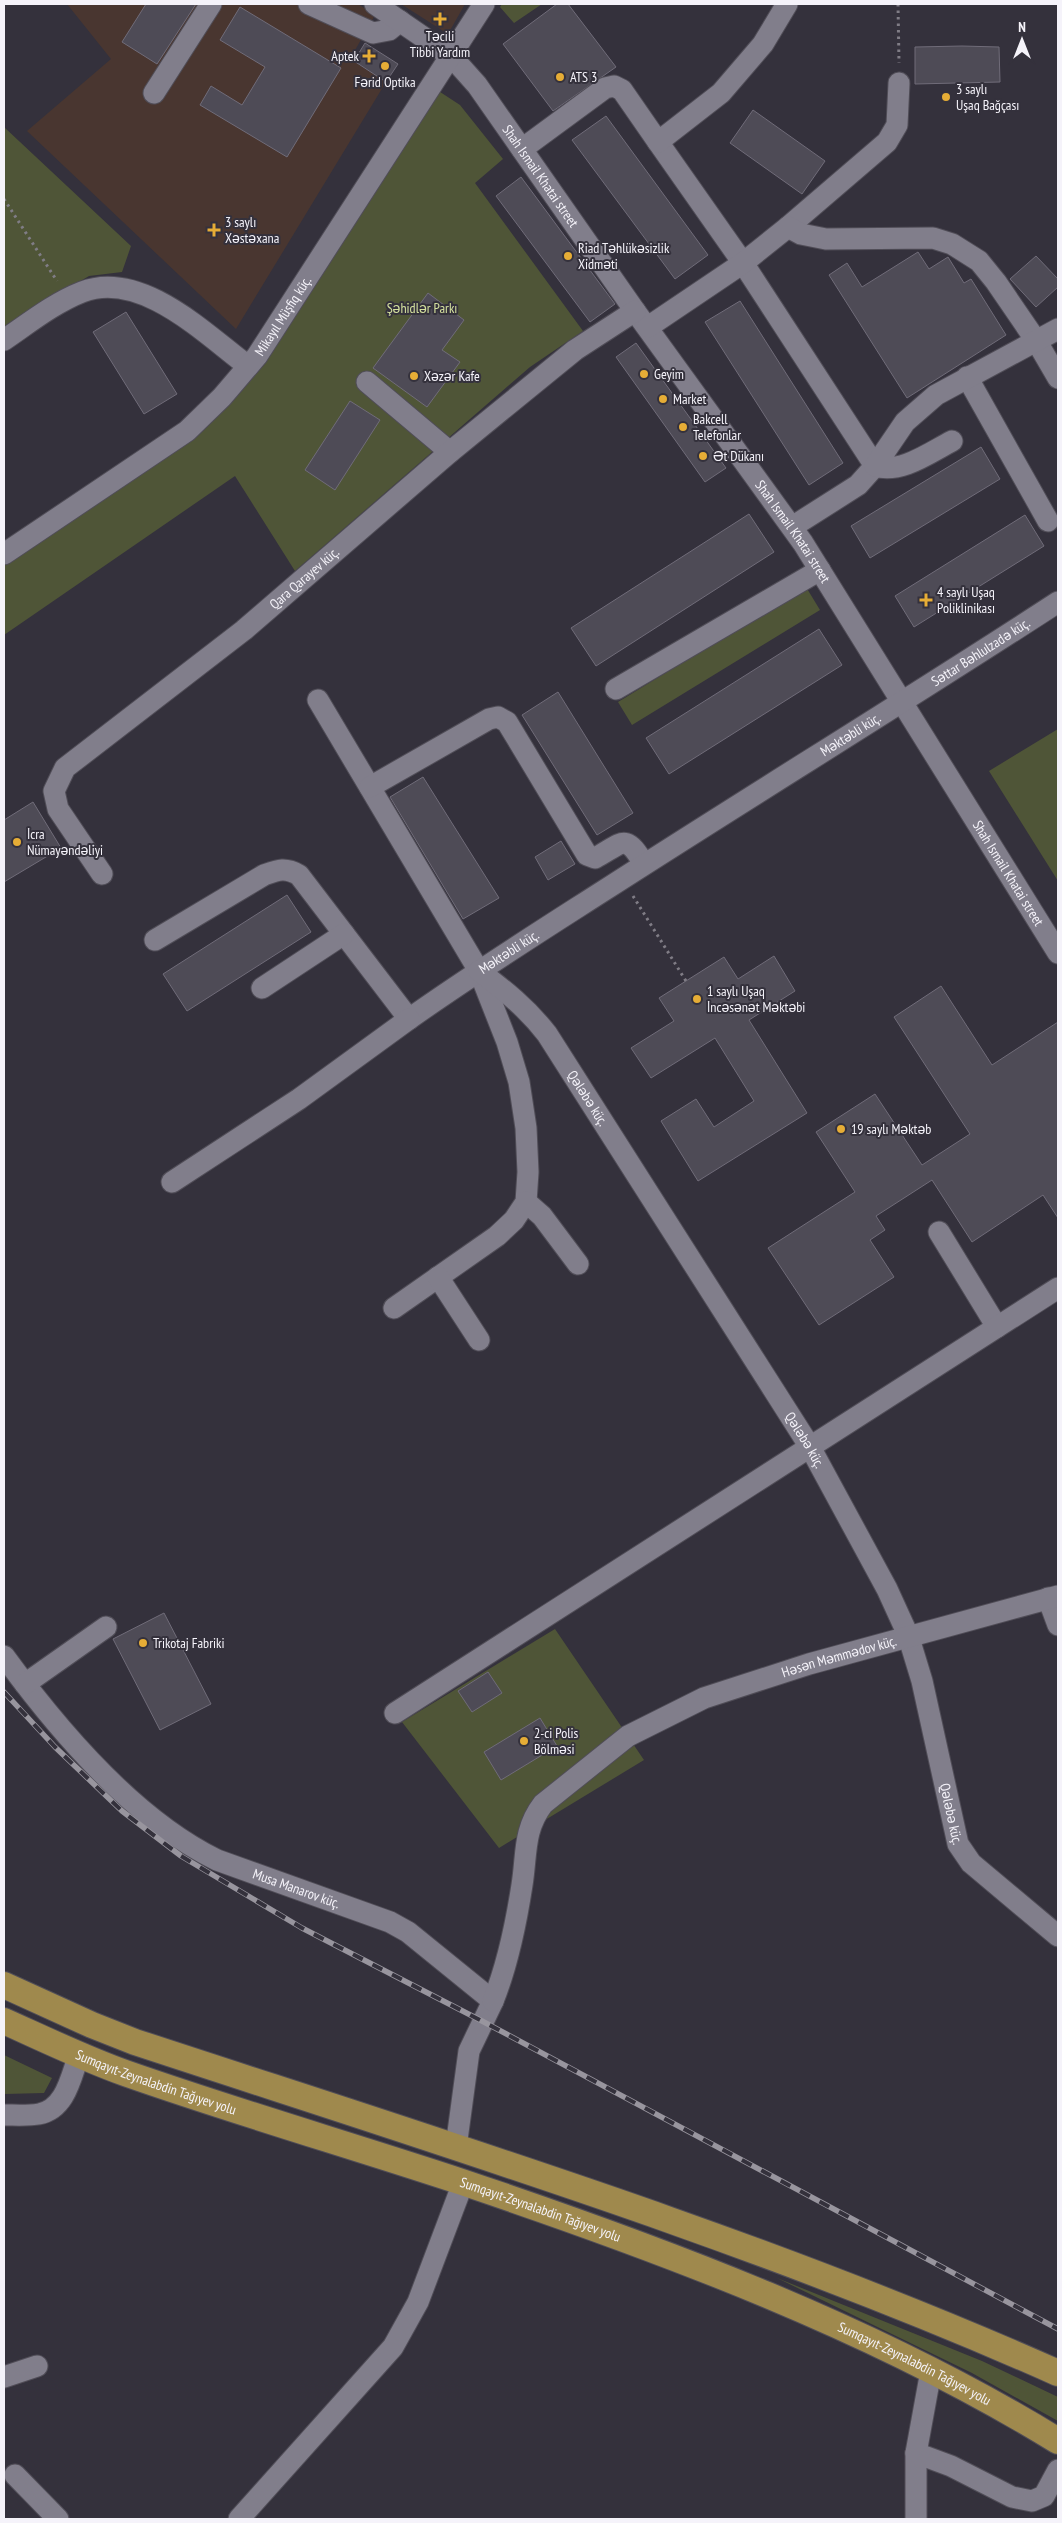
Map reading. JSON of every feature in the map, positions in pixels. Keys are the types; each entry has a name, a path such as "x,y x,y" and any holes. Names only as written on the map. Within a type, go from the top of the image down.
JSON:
{"main road":[{"path":"4,1985 92,2025 135,2042 611,2198 741,2245 988,2342 1051,2371"},
{"name":"Sumqayıt-Zeynalabdin Tağıyev yolu","path":"4,2021 79,2055 124,2072 463,2183 625,2239 818,2318 931,2371 1016,2415 1058,2441"}],"street":[{"path":"154,93 211,4"},
{"path":"308,4 373,32 388,30 400,21"},
{"name":"Shah Ismail Khatai street","path":"375,4 452,57 472,78 641,319 792,528 1058,953"},
{"path":"658,142 721,93 763,44 787,4"},
{"name":"Mikayıl Müşfiq küç.","path":"4,554 187,431 248,366 452,57 477,7"},
{"name":"Qara Qarayev küç.","path":"102,874 58,809 54,791 65,768 244,630 450,452 575,350 641,319 743,263 788,228 887,142 897,125 899,83"},
{"path":"522,150 605,88 614,86 622,90 743,263 875,466 885,469 897,469 952,441"},
{"path":"788,228 801,234 826,239 933,238 952,244 979,261 1037,342 1058,378"},
{"path":"4,340 68,298 98,288 118,288 160,300 248,366"},
{"path":"792,528 858,484 875,466 905,422 918,409 967,377 1037,342 1058,329"},
{"path":"967,377 1048,521"},
{"path":"367,382 450,452"},
{"path":"616,689 820,570"},
{"name":"Səttar Bəhlulzadə küç.","path":"902,703 1058,602"},
{"path":"318,700 479,971 519,1082 526,1128 528,1172 526,1202 514,1220 497,1236 394,1308"},
{"name":"Məktəbli küç.","path":"172,1182 299,1099 479,971 644,864 902,703"},
{"path":"370,787 489,719 498,717 506,722 587,854 595,858 620,843 627,843 633,846 644,864"},
{"path":"155,940 264,875 280,869 289,869 299,875 409,1019"},
{"path":"262,988 344,934"},
{"name":"Qələbə küç.","path":"479,971 525,1008 547,1034 810,1447 887,1589 908,1635 922,1680 958,1844 971,1863 1029,1909 1058,1936"},
{"path":"526,1202 542,1216 578,1264"},
{"path":"939,1232 997,1327"},
{"path":"438,1277 479,1340"},
{"path":"395,1713 1058,1288"},
{"path":"1053,1597 1058,1625"},
{"name":"Həsən Məmmədov küç.","path":"493,2001 508,1958 522,1884 528,1831 533,1817 543,1804 628,1736 704,1698 809,1664 908,1635 1053,1597"},
{"path":"24,1684 106,1627"},
{"name":"Musa Manarov küç.","path":"4,1656 24,1684 72,1742 154,1820 192,1847 217,1860 390,1922 421,1942 493,2001"},
{"path":"456,2147 469,2051 493,2001"},
{"path":"4,2115 40,2114 54,2108 62,2099 79,2055"},
{"path":"239,2519 393,2347 418,2302 463,2183"},
{"path":"4,2377 37,2366"},
{"path":"916,2519 916,2453 931,2371"},
{"path":"916,2453 951,2466 1012,2498 1032,2501 1044,2496 1058,2470"},
{"path":"15,2476 58,2519"}],"path":[{"path":"898,4 899,83"},
{"path":"4,199 68,298"},
{"path":"622,879 686,981"}],"shaded area":[{"name":"3 saylı Xəstəxana","path":"67,4 358,4 375,15 350,59 386,82 236,329 27,131 111,59"},
{"name":"Təcili Tibbi Yardım","path":"401,4 465,4 448,34"}],"green space":[{"path":"502,4 542,4 514,23 500,7"},
{"name":"Şəhidlər Parkı","path":"434,88 460,105 503,159 475,183 583,331 530,367 295,571 235,476 4,635 4,554 222,397"},
{"path":"4,127 131,246 122,272 89,276 4,326"},
{"path":"806,587 820,610 632,725 618,702"},
{"path":"1058,729 1058,881 989,771"},
{"name":"2-ci Polis Bölməsi","path":"555,1629 644,1760 499,1848 402,1722"},
{"path":"4,2055 52,2078 44,2093 4,2094"},
{"path":"777,2278 982,2361 1058,2397 1058,2421 972,2373"}],"building":[{"path":"146,4 196,4 157,64 122,42"},
{"path":"557,4 568,4 616,67 553,111 503,44"},
{"path":"240,7 341,68 287,157 200,105 211,86 242,105 265,67 220,40"},
{"path":"365,43 398,64 386,82 354,61"},
{"path":"915,47 999,47 1000,82 915,84"},
{"path":"753,110 825,161 802,194 730,143"},
{"path":"606,116 708,255 675,279 572,140"},
{"path":"521,177 615,304 590,322 496,196"},
{"path":"918,252 929,269 948,257 964,283 971,279 1006,335 907,398 829,275 847,263 862,287"},
{"path":"1036,256 1058,279 1058,287 1036,307 1010,279"},
{"path":"428,293 464,320 442,350 460,362 427,407 373,368"},
{"path":"740,301 843,463 809,485 705,322"},
{"path":"126,312 177,394 144,414 93,332"},
{"path":"636,343 726,468 705,482 616,357"},
{"path":"350,401 380,420 335,490 305,470"},
{"path":"981,447 1000,479 870,558 851,526"},
{"path":"749,514 774,552 596,666 571,628"},
{"path":"1025,515 1044,546 914,627 895,596"},
{"path":"819,629 842,665 669,774 646,738"},
{"path":"558,692 633,813 597,835 522,715"},
{"path":"423,777 499,898 463,919 390,797"},
{"path":"33,802 61,848 4,882 4,820"},
{"path":"561,841 575,864 548,880 535,857"},
{"path":"287,895 311,932 187,1011 163,974"},
{"path":"774,956 795,991 749,1020 807,1113 698,1181 661,1121 696,1099 714,1127 754,1101 715,1038 651,1078 631,1048 674,1021 659,998 724,957 738,979"},
{"path":"941,986 992,1065 1058,1022 1058,1218 1043,1195 972,1242 932,1180 876,1216 885,1230 870,1240 894,1277 819,1325 768,1248 855,1192 816,1132 875,1094 922,1165 970,1134 894,1017"},
{"path":"164,1613 211,1704 160,1730 113,1639"},
{"path":"488,1672 502,1693 472,1712 458,1691"},
{"path":"540,1718 557,1746 501,1780 484,1752"}],"railway":[{"path":"4,1692 55,1747 122,1811 181,1856 302,1928 482,2021 1058,2329"}],"place":[{"name":"Təcili Tibbi Yardım","path":"440,19"},
{"name":"Aptek","path":"369,56"},
{"name":"Fərid Optika","path":"385,66"},
{"name":"ATS 3","path":"560,77"},
{"name":"3 saylı Uşaq Bağçası","path":"946,97"},
{"name":"3 saylı Xəstəxana","path":"214,230"},
{"name":"Riad Təhlükəsizlik Xidməti","path":"568,256"},
{"name":"Geyim","path":"644,374"},
{"name":"Xəzər Kafe","path":"414,376"},
{"name":"Market","path":"663,399"},
{"name":"Bakcell Telefonlar","path":"683,427"},
{"name":"Ət Dükanı","path":"703,456"},
{"name":"4 saylı Uşaq Poliklinikası","path":"926,600"},
{"name":"İcra Nümayəndəliyi","path":"17,842"},
{"name":"1 saylı Uşaq İncəsənət Məktəbi","path":"697,999"},
{"name":"19 saylı Məktəb","path":"841,1129"},
{"name":"Trikotaj Fabriki","path":"143,1643"},
{"name":"2-ci Polis Bölməsi","path":"524,1741"}]}
